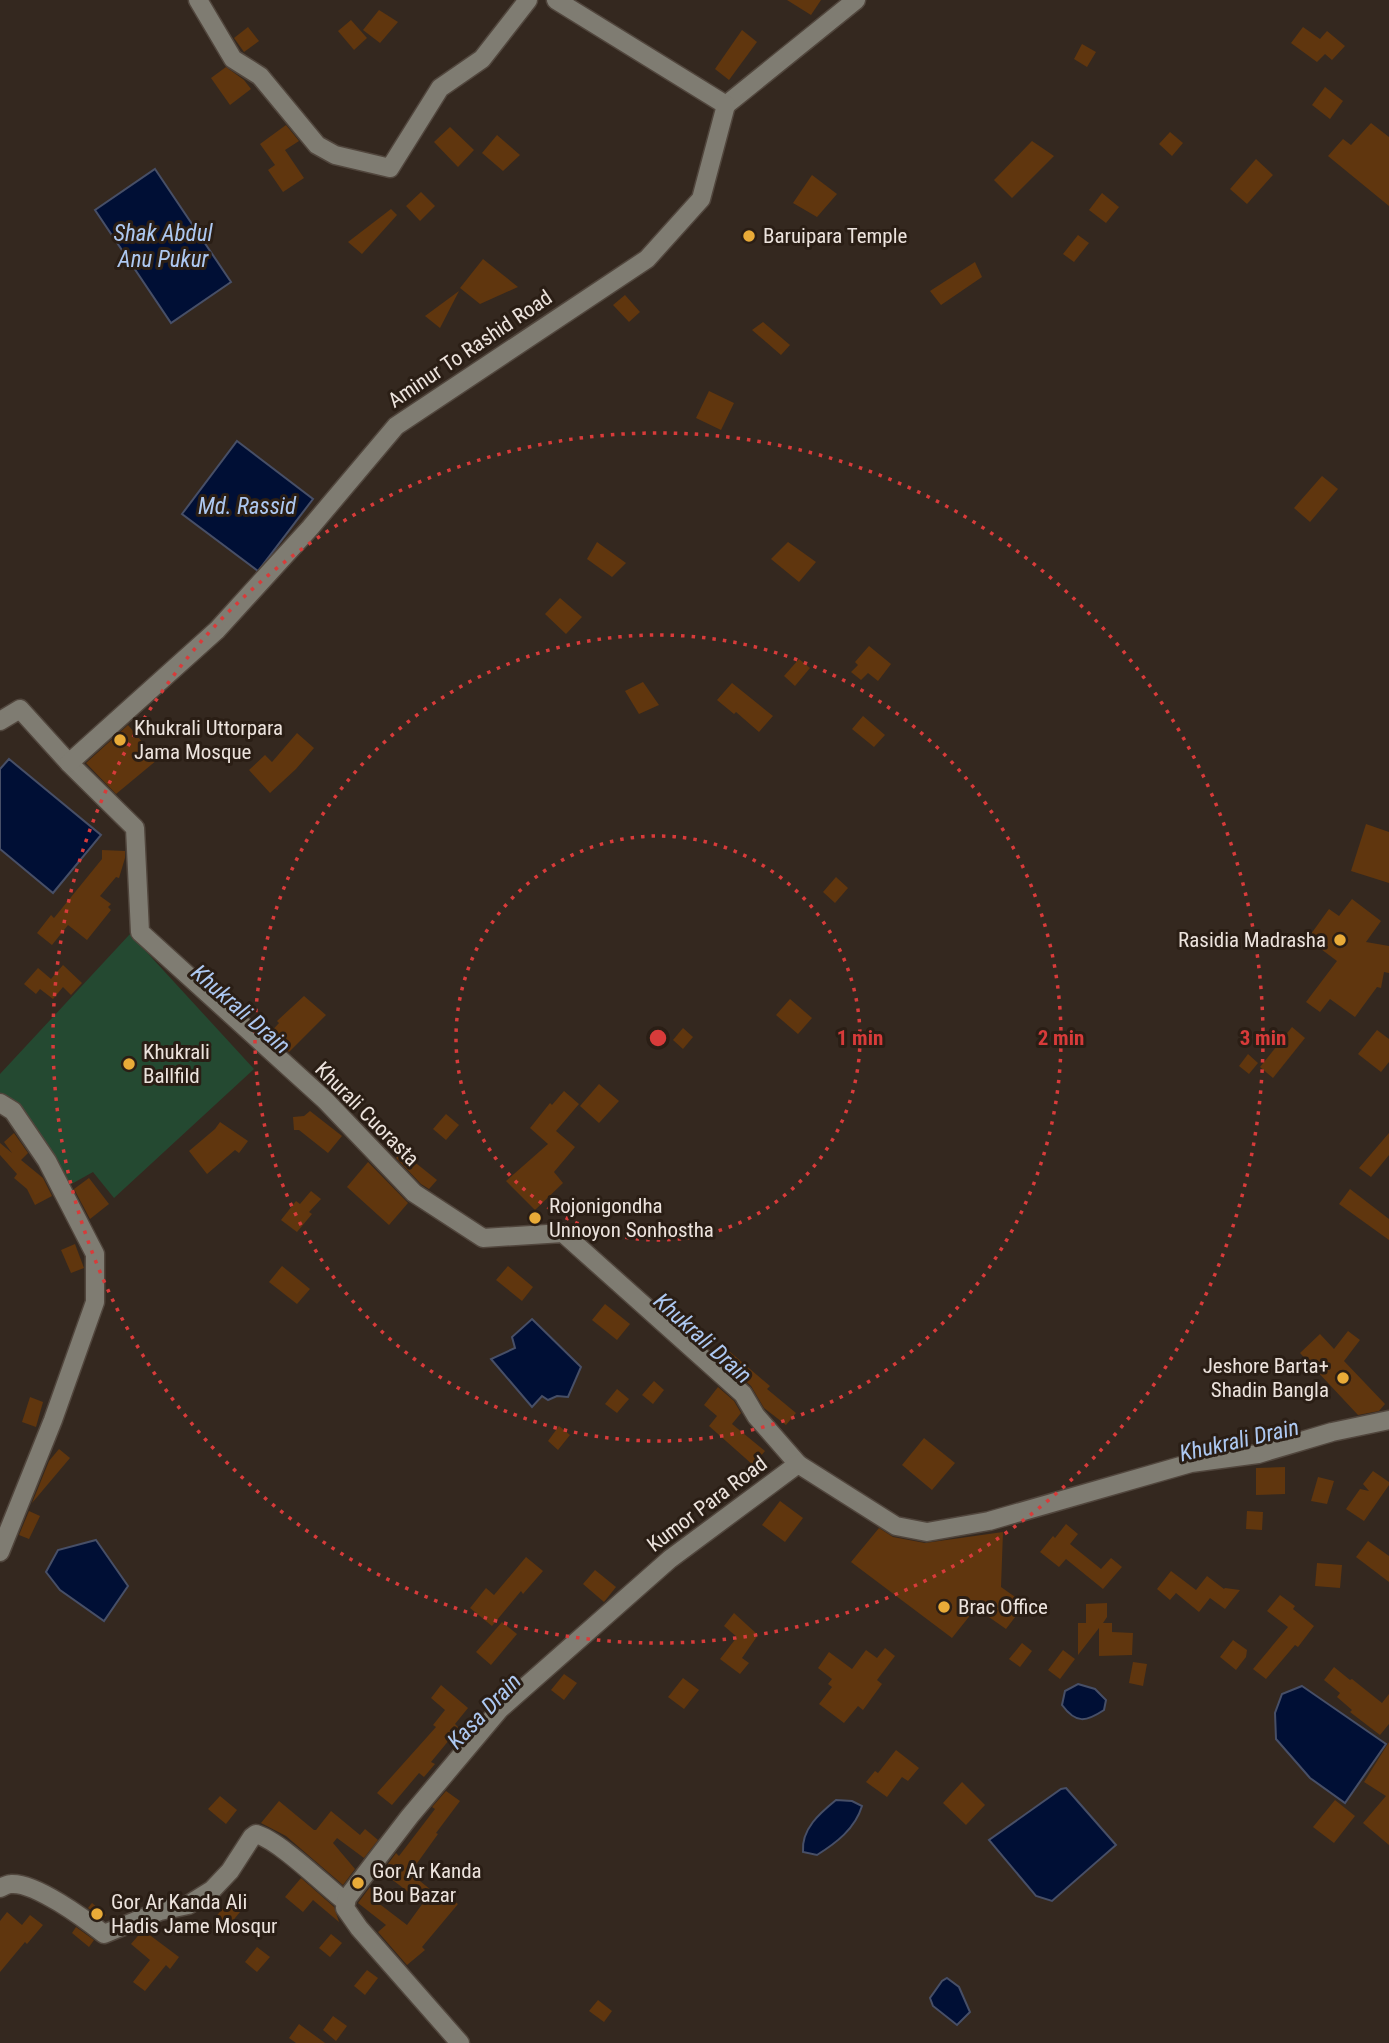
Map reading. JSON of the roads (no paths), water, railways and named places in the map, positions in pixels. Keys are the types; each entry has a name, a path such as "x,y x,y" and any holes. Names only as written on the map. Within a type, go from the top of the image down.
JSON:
{"street":[{"path":"198,0 233,59 260,76 317,145 335,155 390,168 440,88 482,60 528,0"},
{"path":"556,0 726,105 856,0"},
{"name":"Aminur To Rashid Road","path":"69,763 217,630 310,528 396,426 647,258 701,199 726,105"},
{"name":"Khurali Cuorasta","path":"0,721 20,709 69,763 135,828 140,932 325,1100 414,1193 483,1238 563,1234 743,1394 756,1416 798,1464"},
{"path":"0,1102 13,1111 47,1161 96,1254 95,1302 0,1552"},
{"name":"Kumor Para Road","path":"346,1902 410,1816 500,1709 670,1559 798,1464 896,1526 927,1532 989,1521 1191,1463 1258,1454 1332,1432 1389,1420"},
{"path":"0,1888 10,1884 41,1892 84,1918 104,1934 160,1912 188,1905 212,1891 230,1871 252,1837 256,1834 264,1836 346,1902 345,1908 359,1928 460,2043"}],"water":[{"name":"Shak Abdul Anu Pukur","path":"155,169 231,282 171,323 95,210"},
{"name":"Md. Rassid","path":"237,441 313,499 258,571 182,514"},
{"path":"9,759 101,835 53,893 0,849 0,769"},
{"path":"532,1319 581,1367 568,1397 557,1396 548,1400 542,1396 532,1407 491,1359 515,1348 512,1337"},
{"path":"96,1540 128,1586 104,1621 60,1590 46,1572 58,1550"},
{"path":"1078,1684 1095,1689 1106,1700 1104,1710 1086,1719 1077,1718 1067,1711 1062,1705 1065,1691"},
{"path":"1302,1686 1386,1744 1345,1803 1310,1778 1276,1739 1275,1713 1282,1694"},
{"path":"1066,1788 1116,1845 1052,1901 1036,1896 989,1840"},
{"path":"836,1800 852,1801 862,1806 855,1822 838,1840 817,1855 803,1852 808,1829"},
{"path":"947,1978 959,1987 970,2012 957,2025 933,2006 930,1998"}],"place":[{"name":"Baruipara Temple","path":"749,236"},
{"name":"Khukrali Uttorpara Jama Mosque","path":"120,740"},
{"name":"Rasidia Madrasha","path":"1340,940"},
{"name":"Khukrali Ballfild","path":"129,1064"},
{"name":"Rojonigondha Unnoyon Sonhostha","path":"535,1218"},
{"name":"Jeshore Barta+ Shadin Bangla","path":"1343,1378"},
{"name":"Brac Office","path":"944,1607"},
{"name":"Gor Ar Kanda Bou Bazar","path":"358,1883"},
{"name":"Gor Ar Kanda Ali Hadis Jame Mosqur","path":"97,1914"}],"water label":[{"name":"Khukrali Drain","path":"241,1009"},
{"name":"Khukrali Drain","path":"703,1338"},
{"name":"Khukrali Drain","path":"1239,1440"},
{"name":"Kasa Drain","path":"484,1711"}]}
